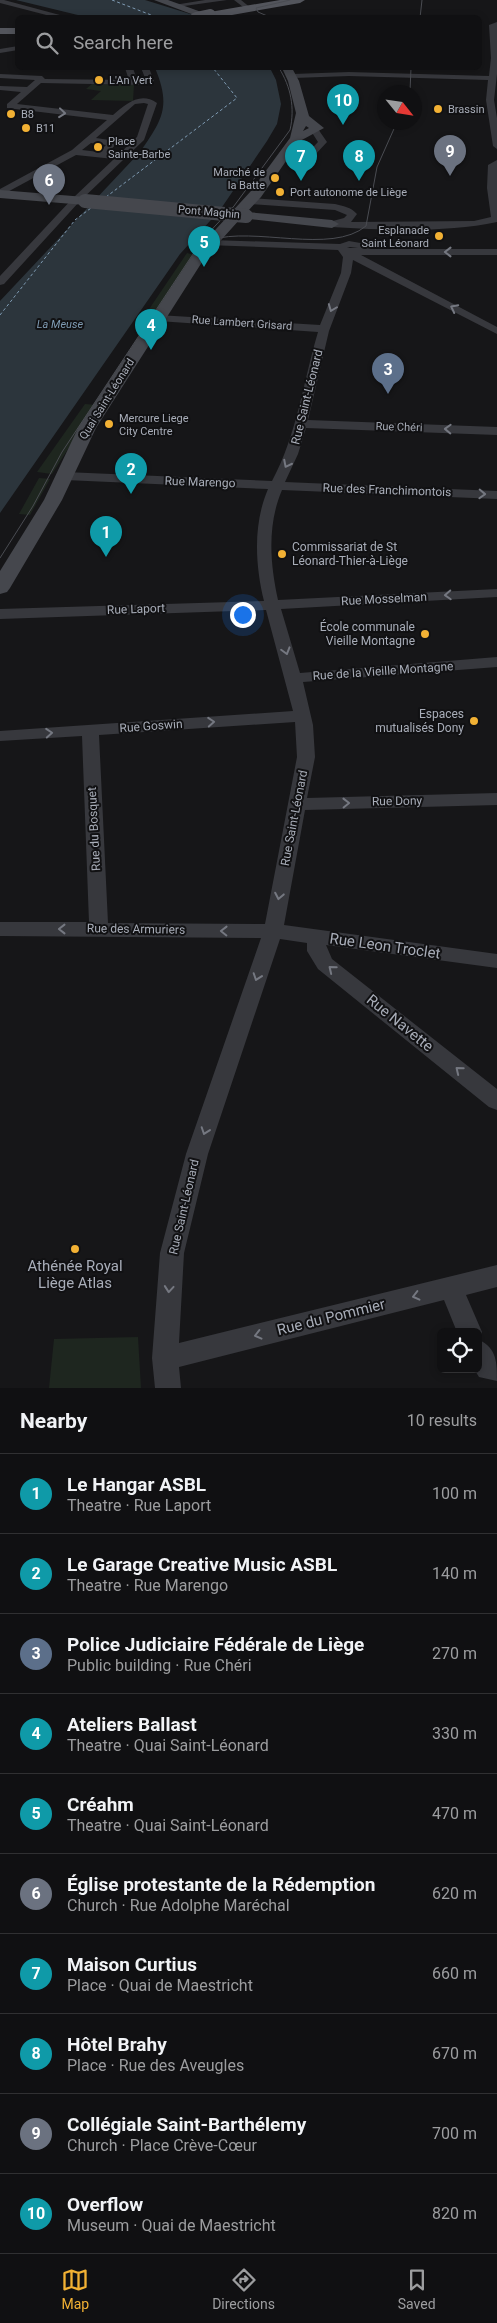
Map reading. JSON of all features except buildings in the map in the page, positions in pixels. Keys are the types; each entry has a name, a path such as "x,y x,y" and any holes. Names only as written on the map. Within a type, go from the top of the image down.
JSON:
{"main road":[{"path":"159,0 205,15"},
{"path":"213,15 272,2 300,0"},
{"path":"0,31 15,31"},
{"path":"290,72 305,130"},
{"name":"Quai Saint-Léonard","path":"0,588 44,516 87,428 126,377 158,318 199,256 250,201 305,130"},
{"name":"Pont Maghin","path":"0,193 328,223"}],"street":[{"path":"177,5 224,0"},
{"path":"237,0 249,8"},
{"path":"0,2 56,15"},
{"path":"10,12 29,8"},
{"path":"495,25 496,43 490,100 497,146"},
{"path":"0,51 15,48"},
{"path":"130,70 134,83"},
{"path":"0,76 134,83 150,81 146,70"},
{"path":"290,72 492,78"},
{"path":"41,79 10,105 14,108 115,118"},
{"path":"0,88 30,90"},
{"path":"0,193 75,152 132,102 144,101 153,103 141,138 120,157 0,282"},
{"path":"298,168 323,142 305,130"},
{"path":"89,140 113,143 101,155"},
{"path":"75,152 120,157"},
{"path":"328,223 384,226 468,224 496,219 495,195 492,188 492,165 497,163"},
{"path":"250,201 335,207 344,209 352,214 351,218 345,221 328,223"},
{"path":"353,249 365,232 384,226"},
{"path":"211,243 353,249 375,252 497,252"},
{"path":"353,249 356,257 497,330"},
{"name":"Rue Saint-Léonard","path":"168,1388 165,1358 172,1254 188,1185 273,931 306,757 306,741 302,716 265,575 263,547 270,502 276,485 291,457 302,424 312,370 353,249"},
{"path":"0,263 16,265"},
{"name":"Rue Lambert Grisard","path":"158,318 325,328"},
{"name":"Rue Chéri","path":"302,424 497,431"},
{"name":"Rue Marengo","path":"65,476 276,485"},
{"name":"Rue des Franchimontois","path":"276,485 497,494"},
{"name":"Rue Mosselman","path":"272,604 497,593"},
{"name":"Rue Laport","path":"0,614 272,604"},
{"name":"Rue de la Vieille Montagne","path":"293,678 497,662"},
{"name":"Rue Goswin","path":"0,736 302,716"},
{"name":"Rue du Bosquet","path":"90,730 99,928"},
{"name":"Rue Dony","path":"297,804 497,799"},
{"name":"Rue des Armuriers","path":"0,929 99,928 273,931"},
{"name":"Rue Leon Troclet","path":"273,931 497,961"},
{"name":"Rue Navette","path":"316,937 317,951 326,964 497,1101"},
{"name":"Rue du Pommier","path":"165,1358 497,1276"},
{"path":"451,1288 468,1328"},
{"path":"482,1358 488,1368 497,1369"}],"shaded area":[{"path":"92,84 134,85 133,101 91,100 101,91 86,89"},
{"path":"187,253 195,255 146,327 137,327"},
{"path":"85,404 96,405 52,474 37,472"},
{"path":"39,478 50,479 30,515 19,514"},
{"path":"138,1337 141,1388 49,1388 54,1339"}],"water":[{"path":"16,0 145,0 194,15 78,15"},
{"name":"La Meuse","path":"156,70 271,70 276,80 281,104 277,124 220,210 180,254 0,513 0,301 140,152 159,121 162,112 163,93"}],"ferry route":[{"path":"112,0 151,15"},
{"path":"106,197 237,98 215,70"},
{"path":"0,315 75,220 91,208"}],"tram line":[{"path":"265,15 258,12 256,8 290,0"},
{"path":"420,15 422,0"},
{"path":"199,243 234,206 290,130 291,98 280,70"},
{"path":"410,85 411,70"},
{"path":"0,558 33,506 62,452 193,254 208,241 229,237 333,238 351,234 366,226 377,167 393,130"}],"place":[{"name":"L'An Vert","path":"99,80"},
{"name":"Brassin","path":"438,109"},
{"name":"B8","path":"11,114"},
{"name":"Overflow","path":"343,125"},
{"name":"B11","path":"26,128"},
{"name":"Place Sainte-Barbe","path":"98,147"},
{"name":"Collégiale Saint-Barthélemy","path":"450,176"},
{"name":"Marché de la Batte","path":"275,178"},
{"name":"Maison Curtius","path":"301,181"},
{"name":"Hôtel Brahy","path":"359,181"},
{"name":"Port autonome de Liège","path":"280,192"},
{"name":"Église protestante de la Rédemption","path":"49,205"},
{"name":"Esplanade Saint Léonard","path":"439,236"},
{"name":"Créahm","path":"204,267"},
{"name":"Ateliers Ballast","path":"151,350"},
{"name":"Police Judiciaire Fédérale de Liège","path":"388,394"},
{"name":"Mercure Liege City Centre","path":"109,424"},
{"name":"Le Garage Creative Music ASBL","path":"131,494"},
{"name":"Commissariat de St Léonard-Thier-à-Liège","path":"282,554"},
{"name":"Le Hangar ASBL","path":"106,557"},
{"name":"École communale Vieille Montagne","path":"425,634"},
{"name":"Espaces mutualisés Dony","path":"474,721"},
{"name":"Athénée Royal Liège Atlas","path":"75,1249"}]}
